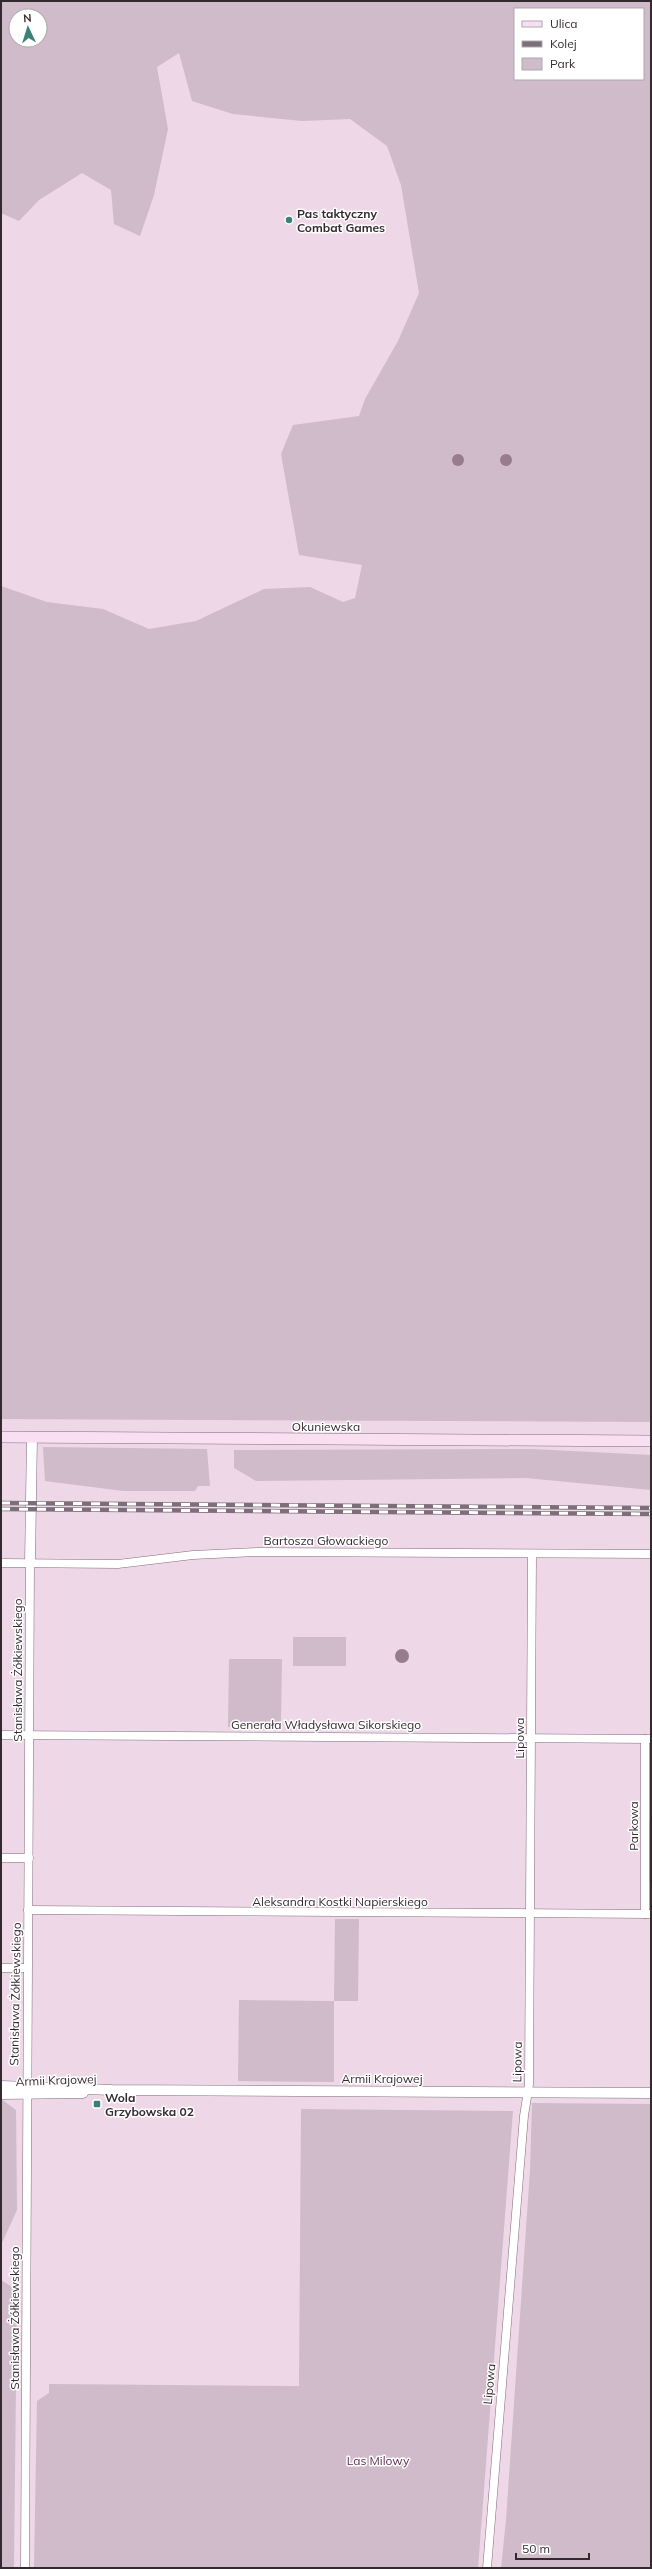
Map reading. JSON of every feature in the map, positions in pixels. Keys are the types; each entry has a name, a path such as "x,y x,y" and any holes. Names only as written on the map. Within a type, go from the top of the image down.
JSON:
{"main road":[{"name":"Okuniewska","path":"1,1437 651,1441"}],"street":[{"path":"30,1564 32,1437"},
{"name":"Bartosza Głowackiego","path":"1,1563 118,1564 193,1555 258,1552 423,1551 532,1554 651,1554"},
{"name":"Lipowa","path":"487,2568 528,2094 532,1554"},
{"name":"Stanisława Żółkiewskiego","path":"25,2568 30,1564"},
{"name":"Generała Władysława Sikorskiego","path":"1,1735 531,1736 648,1739"},
{"name":"Parkowa","path":"648,1739 648,1914"},
{"path":"1,1858 29,1858"},
{"name":"Aleksandra Kostki Napierskiego","path":"28,1910 648,1914"},
{"path":"1,1968 27,1968"},
{"name":"Armii Krajowej","path":"1,2086 27,2090 528,2094 651,2093"},
{"name":"Armii Krajowej","path":"1,2094 27,2090"}],"green space":[{"path":"1,1 651,1 651,1422 1,1419 1,586 47,602 103,609 149,629 196,621 264,589 310,587 343,602 355,598 362,565 299,555 281,454 293,425 359,416 365,399 398,341 419,293 401,185 387,146 350,119 302,121 233,114 192,101 179,53 157,67 168,129 154,195 140,236 114,224 111,190 82,173 39,200 19,221 1,213"},
{"path":"43,1447 207,1449 210,1486 198,1486 195,1491 123,1491 45,1481"},
{"path":"532,1449 651,1455 651,1490 526,1478 256,1481 234,1468 234,1450"},
{"path":"293,1637 346,1637 346,1666 293,1666"},
{"path":"229,1659 282,1659 281,1721 275,1727 228,1727"},
{"path":"649,1819 651,1819 651,1882 649,1882"},
{"path":"335,1919 359,1919 358,2001 334,2001"},
{"path":"239,2000 334,2001 334,2082 238,2081"},
{"path":"1,2099 16,2110 17,2210 1,2245"},
{"path":"532,2103 651,2104 651,2568 501,2568 506,2520 530,2170"},
{"name":"Las Milowy","path":"301,2109 513,2111 478,2568 34,2568 37,2401 49,2393 49,2384 299,2386"},
{"path":"1,2280 17,2290 14,2568 1,2568"}],"shaded area":[{"path":"456,454 460,454 464,460 460,466 456,466 452,462 452,458"},
{"path":"504,454 508,454 512,460 508,466 504,466 500,462 500,458"},
{"path":"402,1649 407,1651 409,1656 407,1661 402,1663 397,1661 395,1656 397,1651"}],"railway":[{"path":"1,1503 651,1508"},
{"path":"1,1509 651,1514"}],"place":[{"name":"Pas taktyczny Combat Games","path":"289,220"},
{"name":"Wola Grzybowska 02","path":"97,2104"}]}
